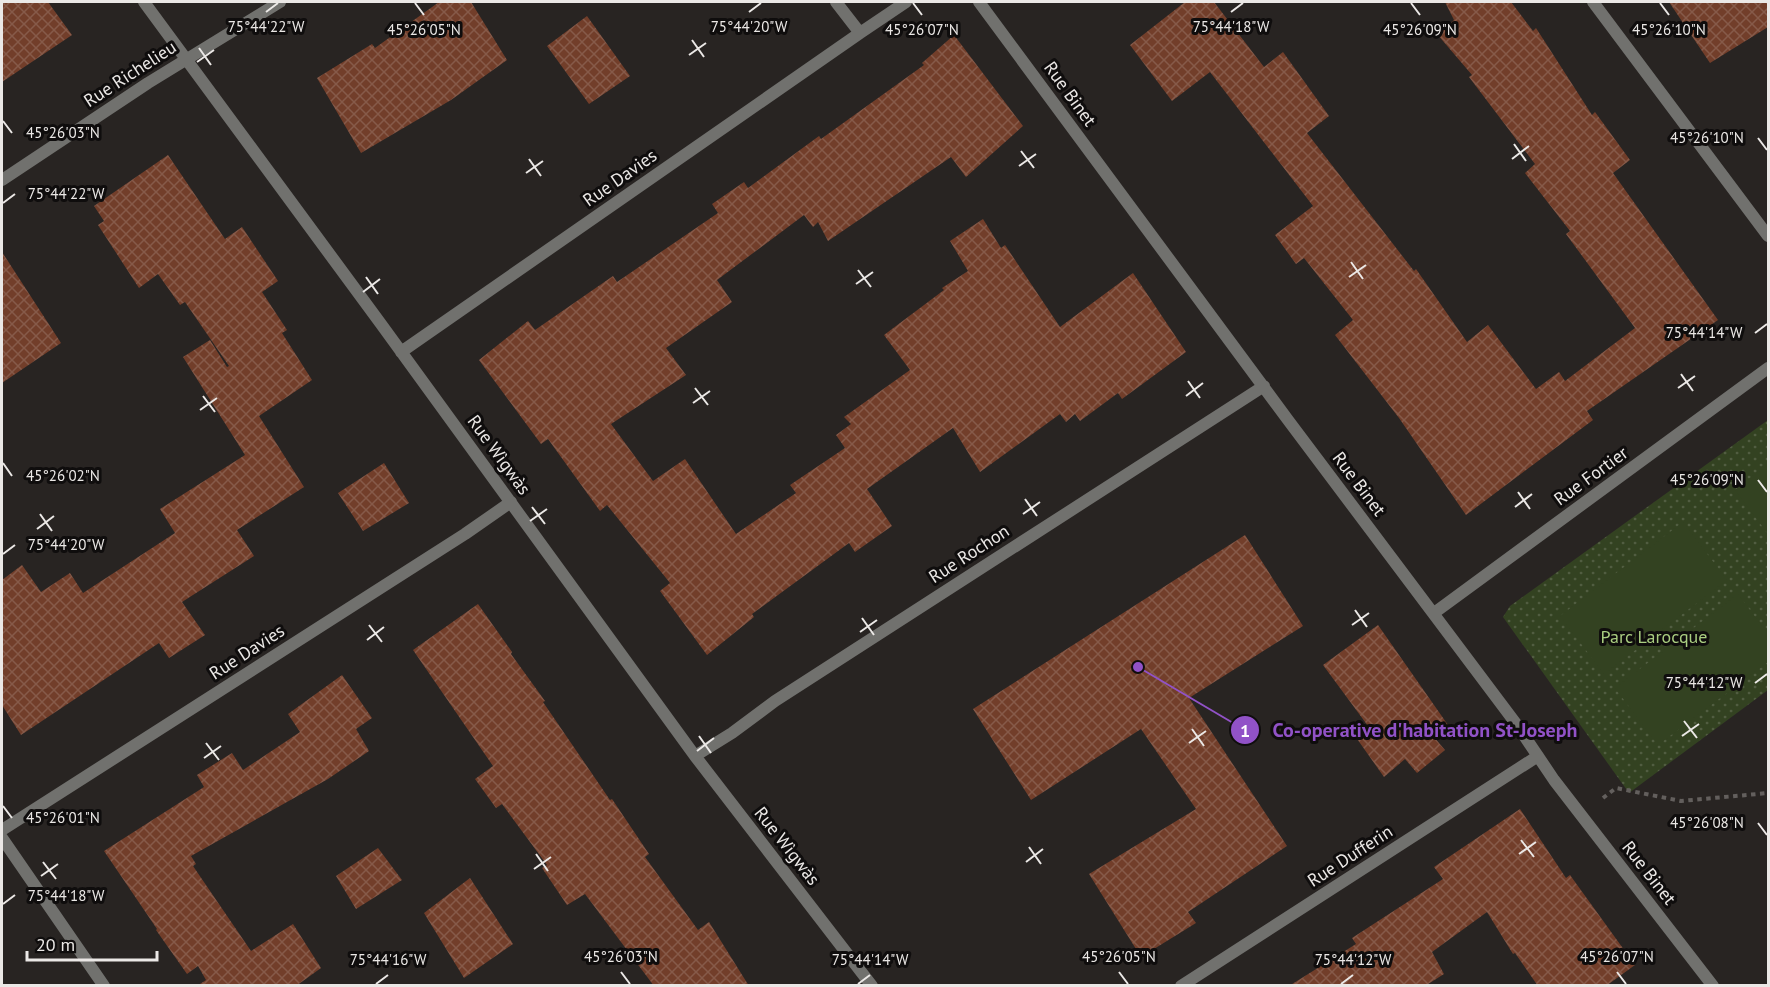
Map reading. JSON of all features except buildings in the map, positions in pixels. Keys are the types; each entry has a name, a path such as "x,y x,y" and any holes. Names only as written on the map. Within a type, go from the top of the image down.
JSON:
{"street":[{"name":"Rue Wìgwàs","path":"144,2 695,756 872,986"},
{"name":"Rue Richelieu","path":"2,180 148,83 280,2"},
{"path":"836,2 860,33 906,2"},
{"name":"Rue Binet","path":"979,2 1538,756 1713,986"},
{"path":"1593,2 1768,236"},
{"name":"Rue Davies","path":"401,352 860,33"},
{"name":"Rue Fortier","path":"1434,613 1768,369"},
{"name":"Rue Rochon","path":"695,756 732,733 775,701 1264,386"},
{"name":"Rue Davies","path":"2,830 465,534 511,502"},
{"name":"Rue Dufferin","path":"1181,986 1538,756"},
{"path":"2,838 104,986"}],"path":[{"path":"1581,813 1616,788 1682,801 1768,793"}],"green space":[{"name":"Parc Larocque","path":"1768,420 1768,690 1629,793 1503,617 1510,606"},
{"path":"1768,464 1768,534 1735,490"},
{"path":"1683,522 1727,580 1604,674 1560,616"},
{"path":"1738,594 1768,634 1768,662 1658,745 1615,688"}],"place":[{"name":"Co-operative d'habitation St-Joseph","path":"1138,667"}]}
